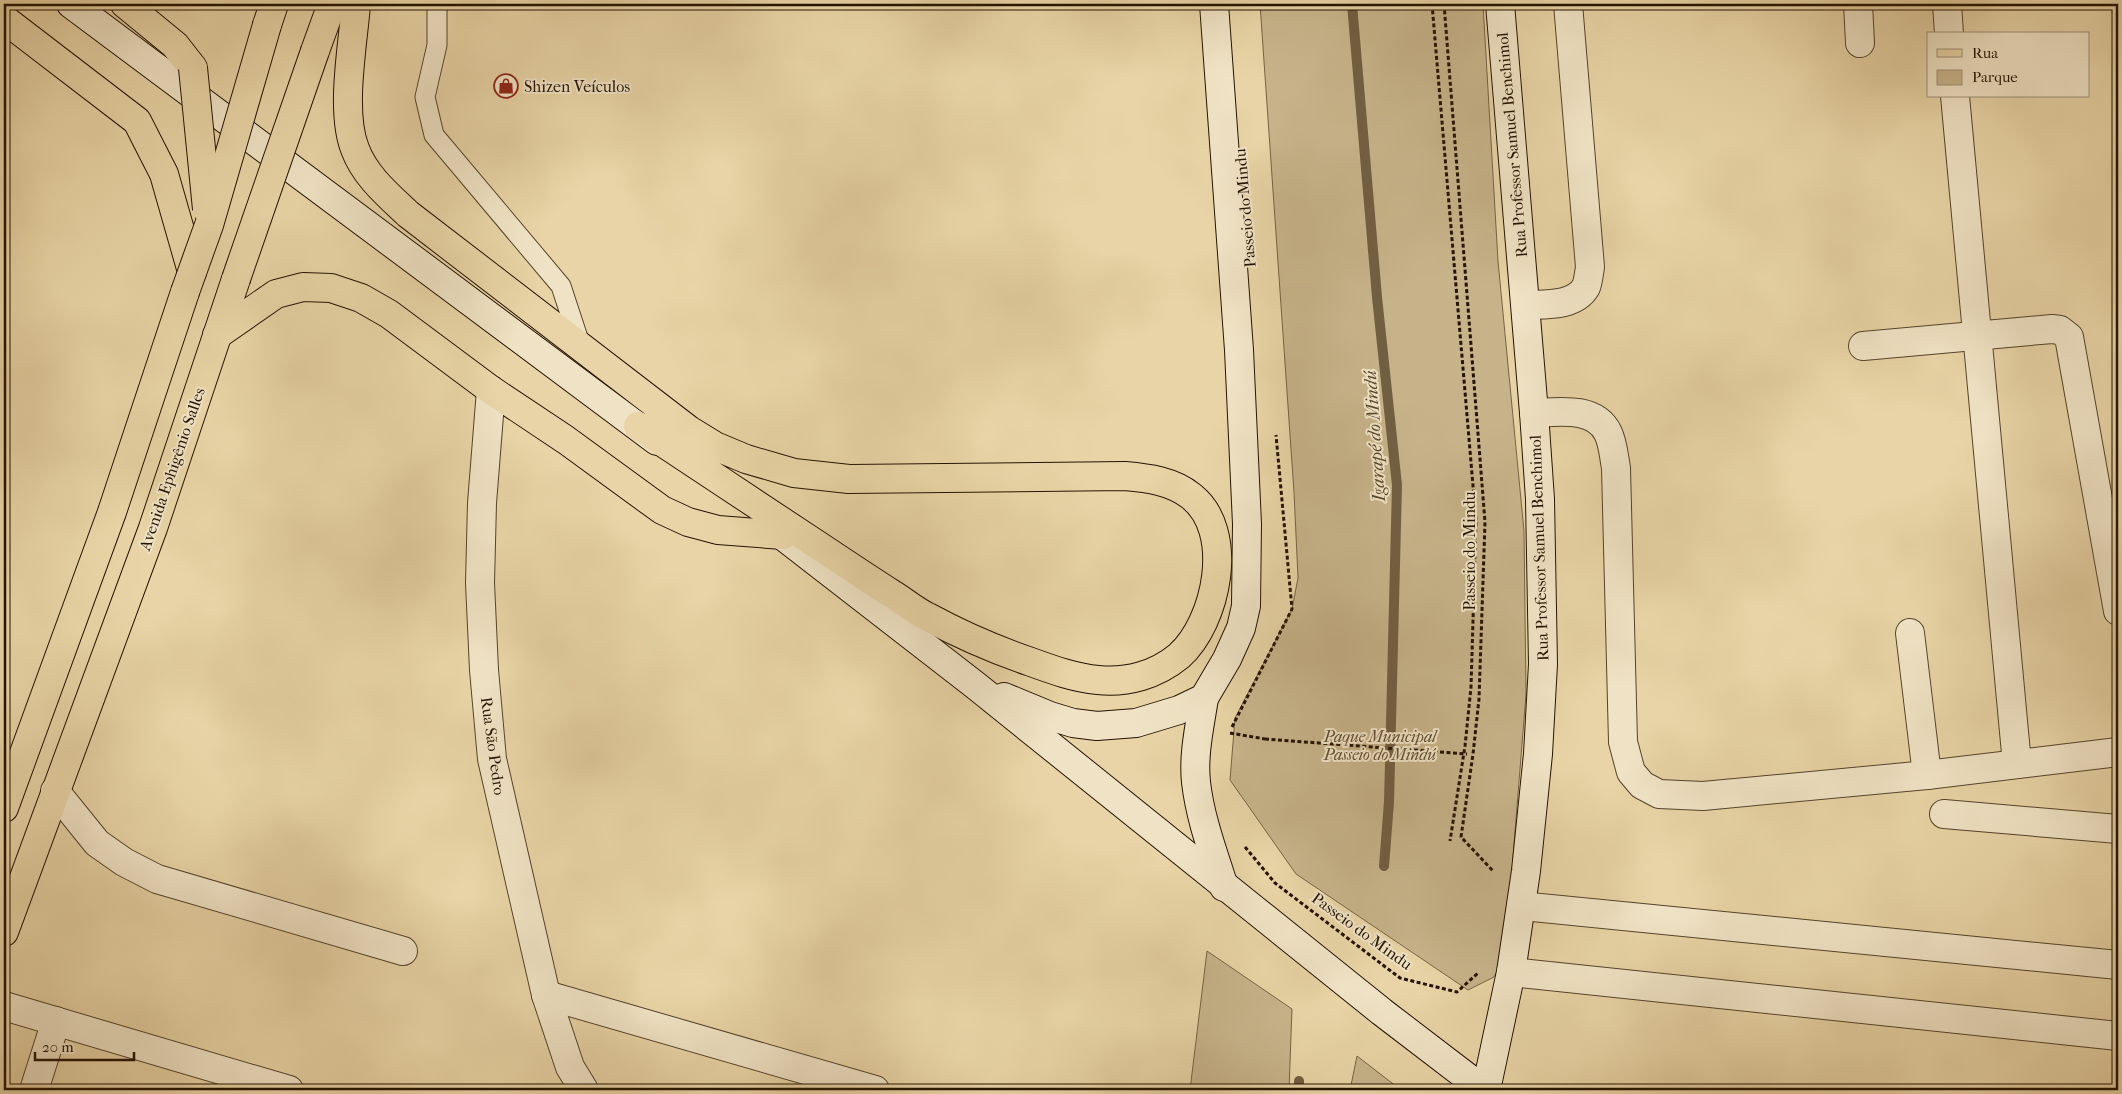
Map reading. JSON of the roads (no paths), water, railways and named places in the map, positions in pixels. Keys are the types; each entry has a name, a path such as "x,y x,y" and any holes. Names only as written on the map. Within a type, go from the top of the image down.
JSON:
{"main road":[{"path":"125,4 175,45 193,68 208,225"},
{"name":"Avenida Ephigênio Salles","path":"4,932 153,528 236,279 332,4"},
{"path":"356,4 348,114 354,149 378,186 408,214 689,430 746,460 794,473 859,480 1125,476 1152,478 1173,486 1191,496 1204,510 1217,542 1217,566 1214,588 1206,614 1194,639 1178,656 1159,669 1137,678 1117,681 1096,680 1062,673 1001,652 927,617 638,426"},
{"path":"4,808 112,512 208,225 270,14"},
{"path":"4,19 137,121 164,174 189,282"},
{"path":"217,335 276,294 303,287 331,288 361,298 388,314 491,390 566,440 662,510 688,522 718,530 782,535"}],"street":[{"path":"70,4 782,535 975,685 1224,887 1290,937 1382,1012 1485,1090"},
{"path":"1214,4 1239,350 1247,524 1246,606 1241,628 1228,660 1204,698 1196,745 1196,780 1201,813 1224,887"},
{"name":"Rua Professor Samuel Benchimol","path":"1485,1090 1511,972 1521,906 1538,754 1543,664 1540,499 1526,305 1500,4"},
{"path":"1526,305 1567,302 1579,296 1586,286 1590,267 1568,4"},
{"path":"1858,4 1860,43"},
{"path":"1947,4 1949,32"},
{"path":"1955,98 2017,764"},
{"path":"1863,346 2052,329 2060,330 2069,337 2118,611"},
{"name":"Rua São Pedro","path":"491,390 482,503 480,583 485,690 492,758 546,995 570,1067 584,1090"},
{"path":"1534,412 1574,412 1588,415 1601,423 1608,434 1616,468 1623,742 1631,772 1642,785 1659,794 1703,796 1927,775 2118,752"},
{"path":"1910,632 1927,775"},
{"path":"975,685 1050,716 1073,723 1097,726 1136,723 1180,710 1204,698"},
{"path":"55,791 97,843 124,862 157,879 403,951"},
{"path":"1944,814 2118,829"},
{"path":"1521,906 2118,965"},
{"path":"1511,972 2118,1036"},
{"path":"546,995 876,1090"},
{"path":"4,1006 290,1090"},
{"path":"34,1090 56,1021"}],"lane":[{"path":"437,4 437,45 425,97 434,135 561,286 581,347"}],"waterway":[{"name":"Igarapé do Mindú","path":"1352,4 1377,297 1397,485 1389,802 1384,866"},
{"name":"Igarapé do Mindú","path":"1299,1081 1299,1090"}],"place":[{"name":"Shizen Veículos","path":"506,86"}],"park label":[{"name":"Paque Municipal Passeio do Mindú","path":"1380,745"}]}
